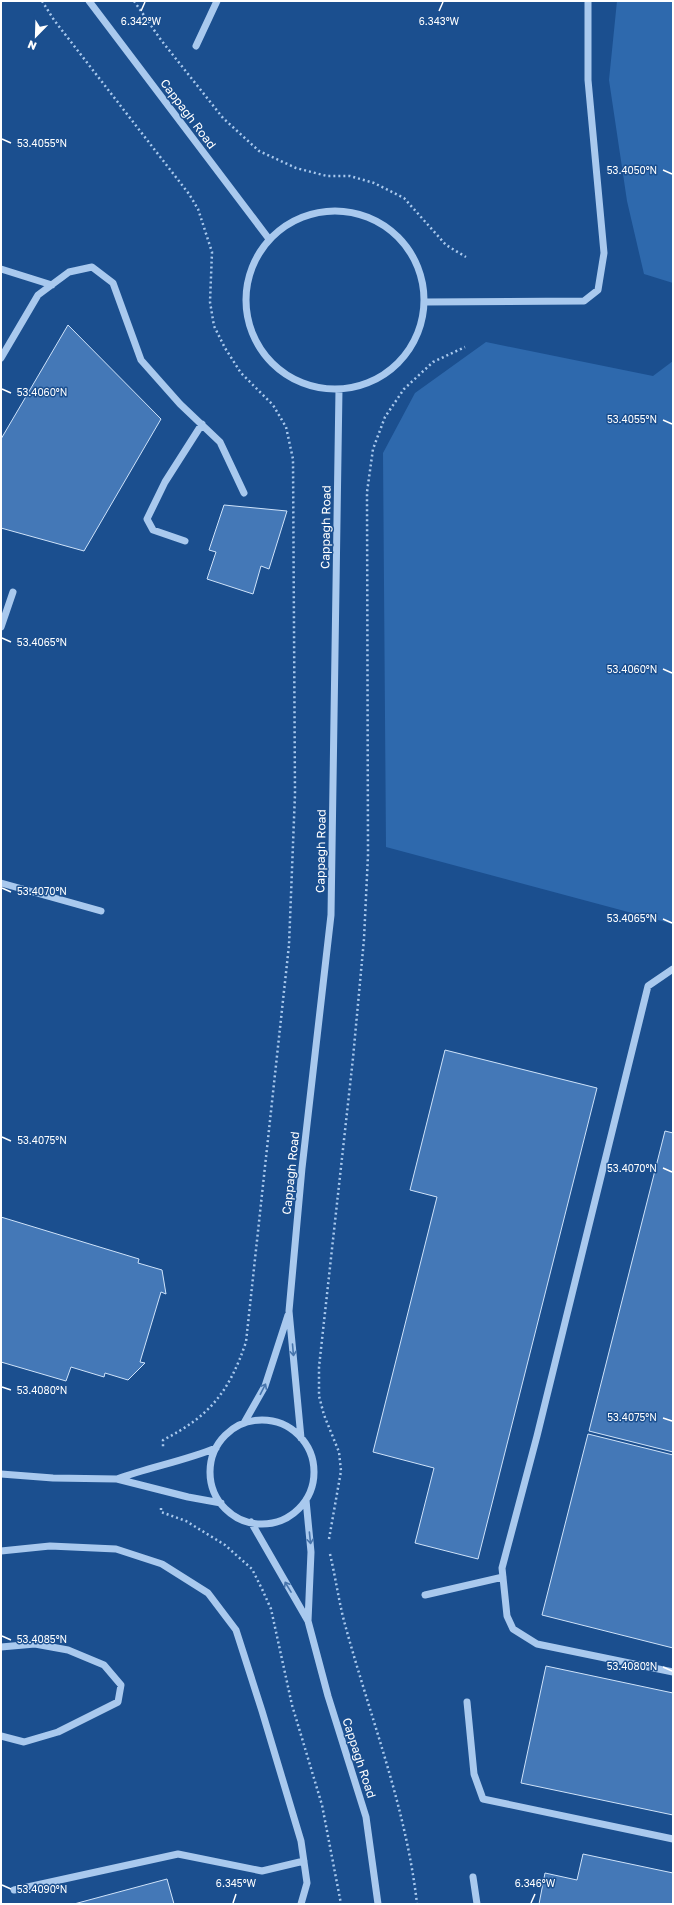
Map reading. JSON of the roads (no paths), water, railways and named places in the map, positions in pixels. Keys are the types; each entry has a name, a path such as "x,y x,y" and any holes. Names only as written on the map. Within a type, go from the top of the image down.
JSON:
{"street":[{"name":"Cappagh Road","path":"90,1 269,239"},
{"path":"196,46 217,1"},
{"path":"425,302 584,302 598,290 604,253 588,80 588,1"},
{"path":"332,210 363,215 390,230 410,251 421,276 425,302 419,331 404,357 385,374 363,385 339,389 308,385 284,373 261,350 248,320 246,292 252,267 269,239 281,229 302,217 332,210"},
{"path":"1,358 38,295 70,272 92,267 113,283 141,360 180,404 220,442 244,493"},
{"path":"1,269 52,284"},
{"name":"Cappagh Road","path":"301,1438 290,1311 302,1168 331,915 339,389"},
{"path":"185,542 153,530 147,519 165,482 202,424"},
{"path":"1,627 13,592"},
{"path":"1,883 101,910"},
{"path":"673,969 648,986 537,1436 502,1568 507,1616 513,1629 537,1644 673,1672"},
{"name":"Cappagh Road","path":"244,1423 265,1386 290,1311"},
{"name":"Cappagh Road","path":"256,1420 273,1421 288,1427 301,1438 310,1452 314,1468 312,1484 306,1500 295,1512 281,1520 266,1523 251,1522 236,1517 224,1508 216,1495 211,1481 210,1464 216,1448 226,1434 244,1423 256,1420"},
{"path":"117,1479 216,1448"},
{"path":"1,1474 53,1478 117,1479 188,1497 221,1503"},
{"name":"Cappagh Road","path":"306,1500 311,1552 308,1621"},
{"name":"Cappagh Road","path":"251,1522 308,1621 328,1696 366,1817 378,1904"},
{"path":"1,1551 50,1546 116,1549 162,1564 208,1593 236,1630 299,1833 307,1883 301,1904"},
{"path":"425,1595 503,1577"},
{"path":"1,1647 35,1644 68,1650 104,1666 121,1685 118,1702 58,1732 24,1742 1,1736"},
{"path":"467,1702 474,1774 483,1799 673,1839"},
{"path":"14,1890 178,1854 262,1871 304,1861"},
{"path":"473,1877 477,1904"}]}
